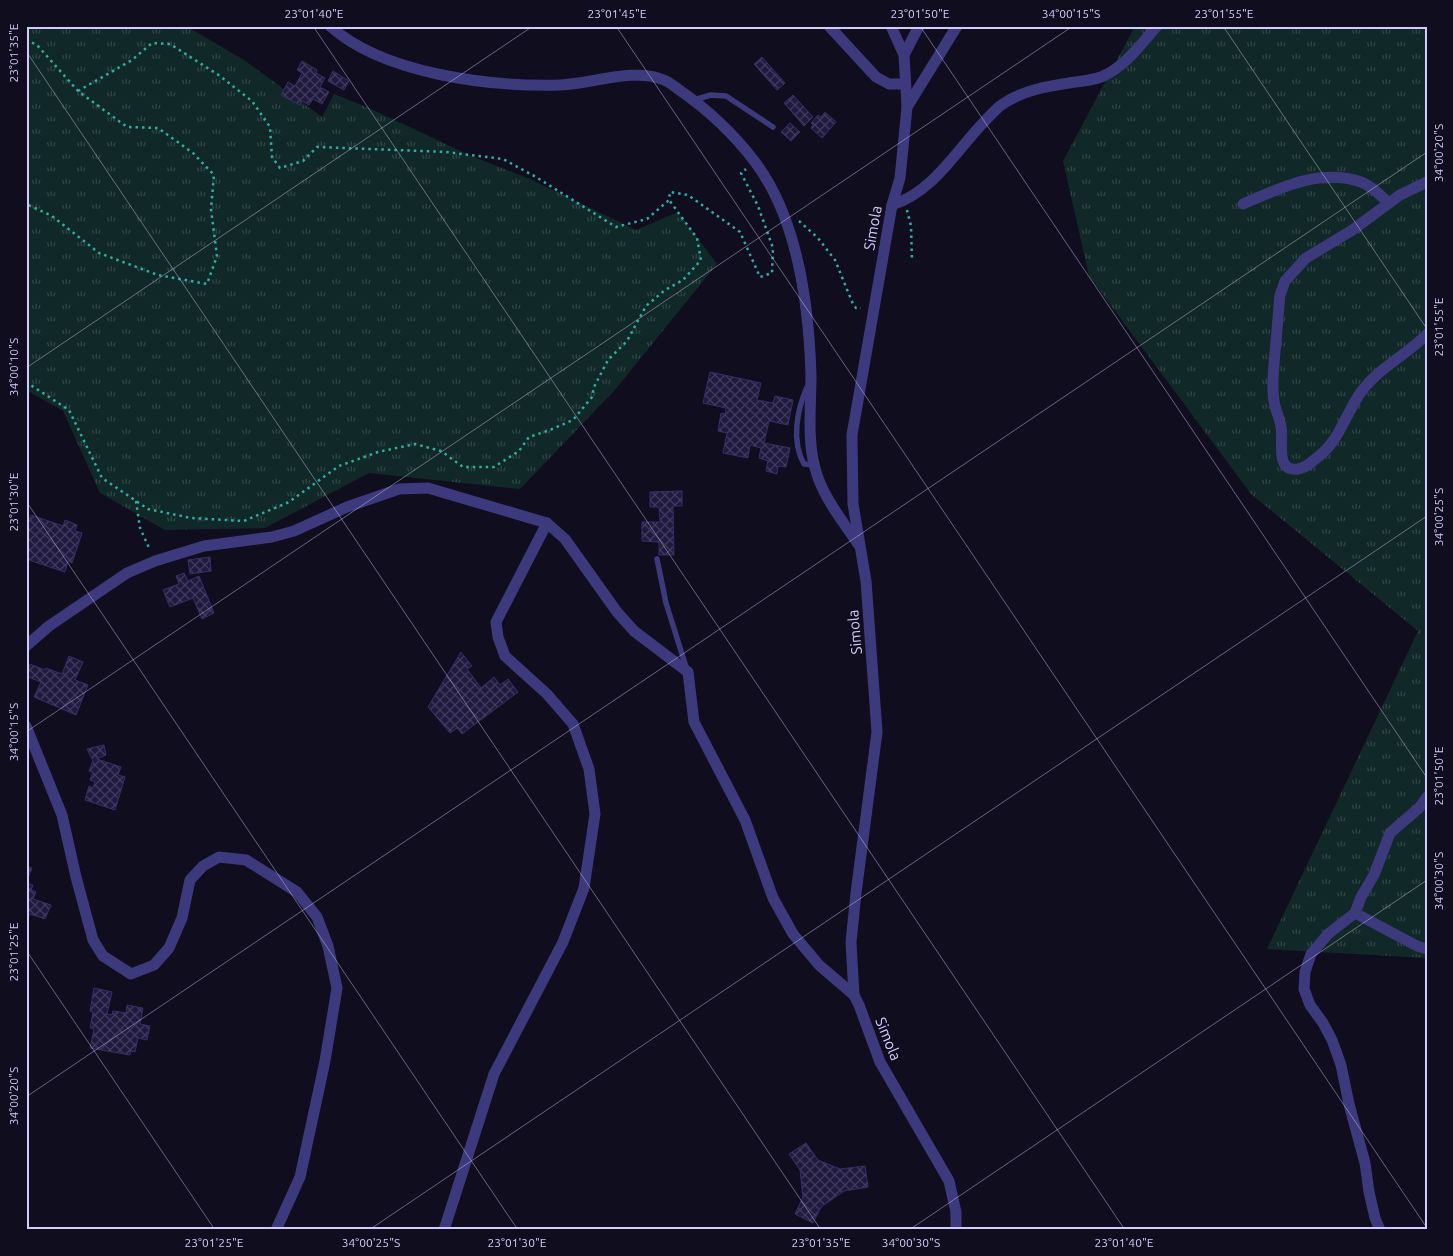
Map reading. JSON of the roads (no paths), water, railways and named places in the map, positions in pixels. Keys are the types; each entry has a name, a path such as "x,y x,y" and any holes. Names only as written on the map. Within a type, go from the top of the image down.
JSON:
{"street":[{"path":"330,26 369,53 454,78 505,83 560,85 597,81 615,76 648,75 665,80 694,100 716,119 754,161 766,178 788,230 800,271 810,352 811,433 814,465 818,481 827,498 860,548"},
{"path":"829,26 876,76 889,84 906,84"},
{"path":"891,26 904,55 907,107"},
{"path":"904,55 919,26"},
{"name":"Simola","path":"956,1230 956,1212 949,1181 880,1062 854,995 851,942 877,732 866,581 853,504 852,436 892,205 900,178 907,107 957,26"},
{"path":"892,205 904,201 932,181 999,107 1016,96 1047,87 1099,78 1111,72 1157,26"},
{"path":"1243,204 1286,185 1315,178 1338,177 1362,183 1376,190 1389,203"},
{"path":"1427,182 1400,195 1351,231 1306,258 1285,281 1280,295 1278,310 1273,389 1276,413 1281,424 1282,459 1285,465 1290,469 1298,469 1309,464 1328,449 1335,440 1361,392 1373,378 1427,334"},
{"path":"26,646 49,626 127,573 155,560 204,546 272,537 294,531 346,507 399,489 428,488 547,523 565,539 617,612 634,630 688,672 694,722 745,820 773,898 793,934 819,965 854,995"},
{"path":"444,1230 494,1074 563,942 584,888 595,814 589,769 573,724 547,694 505,656 498,637 496,622 547,523"},
{"path":"26,726 62,815 93,940 103,956 132,974 154,965 168,948 182,918 190,880 202,866 219,857 246,860 297,892 317,917 328,946 337,988 325,1061 300,1177 276,1230"},
{"path":"1380,1230 1375,1218 1365,1163 1349,1104 1341,1065 1332,1040 1310,1004 1304,988 1305,972 1311,954 1328,934 1355,913 1361,897 1374,875 1390,833 1419,808 1427,797"},
{"path":"1355,913 1417,946 1427,949"}],"lane":[{"path":"694,100 711,95 726,96 773,127"},
{"path":"658,559 666,603 688,672"}]}
